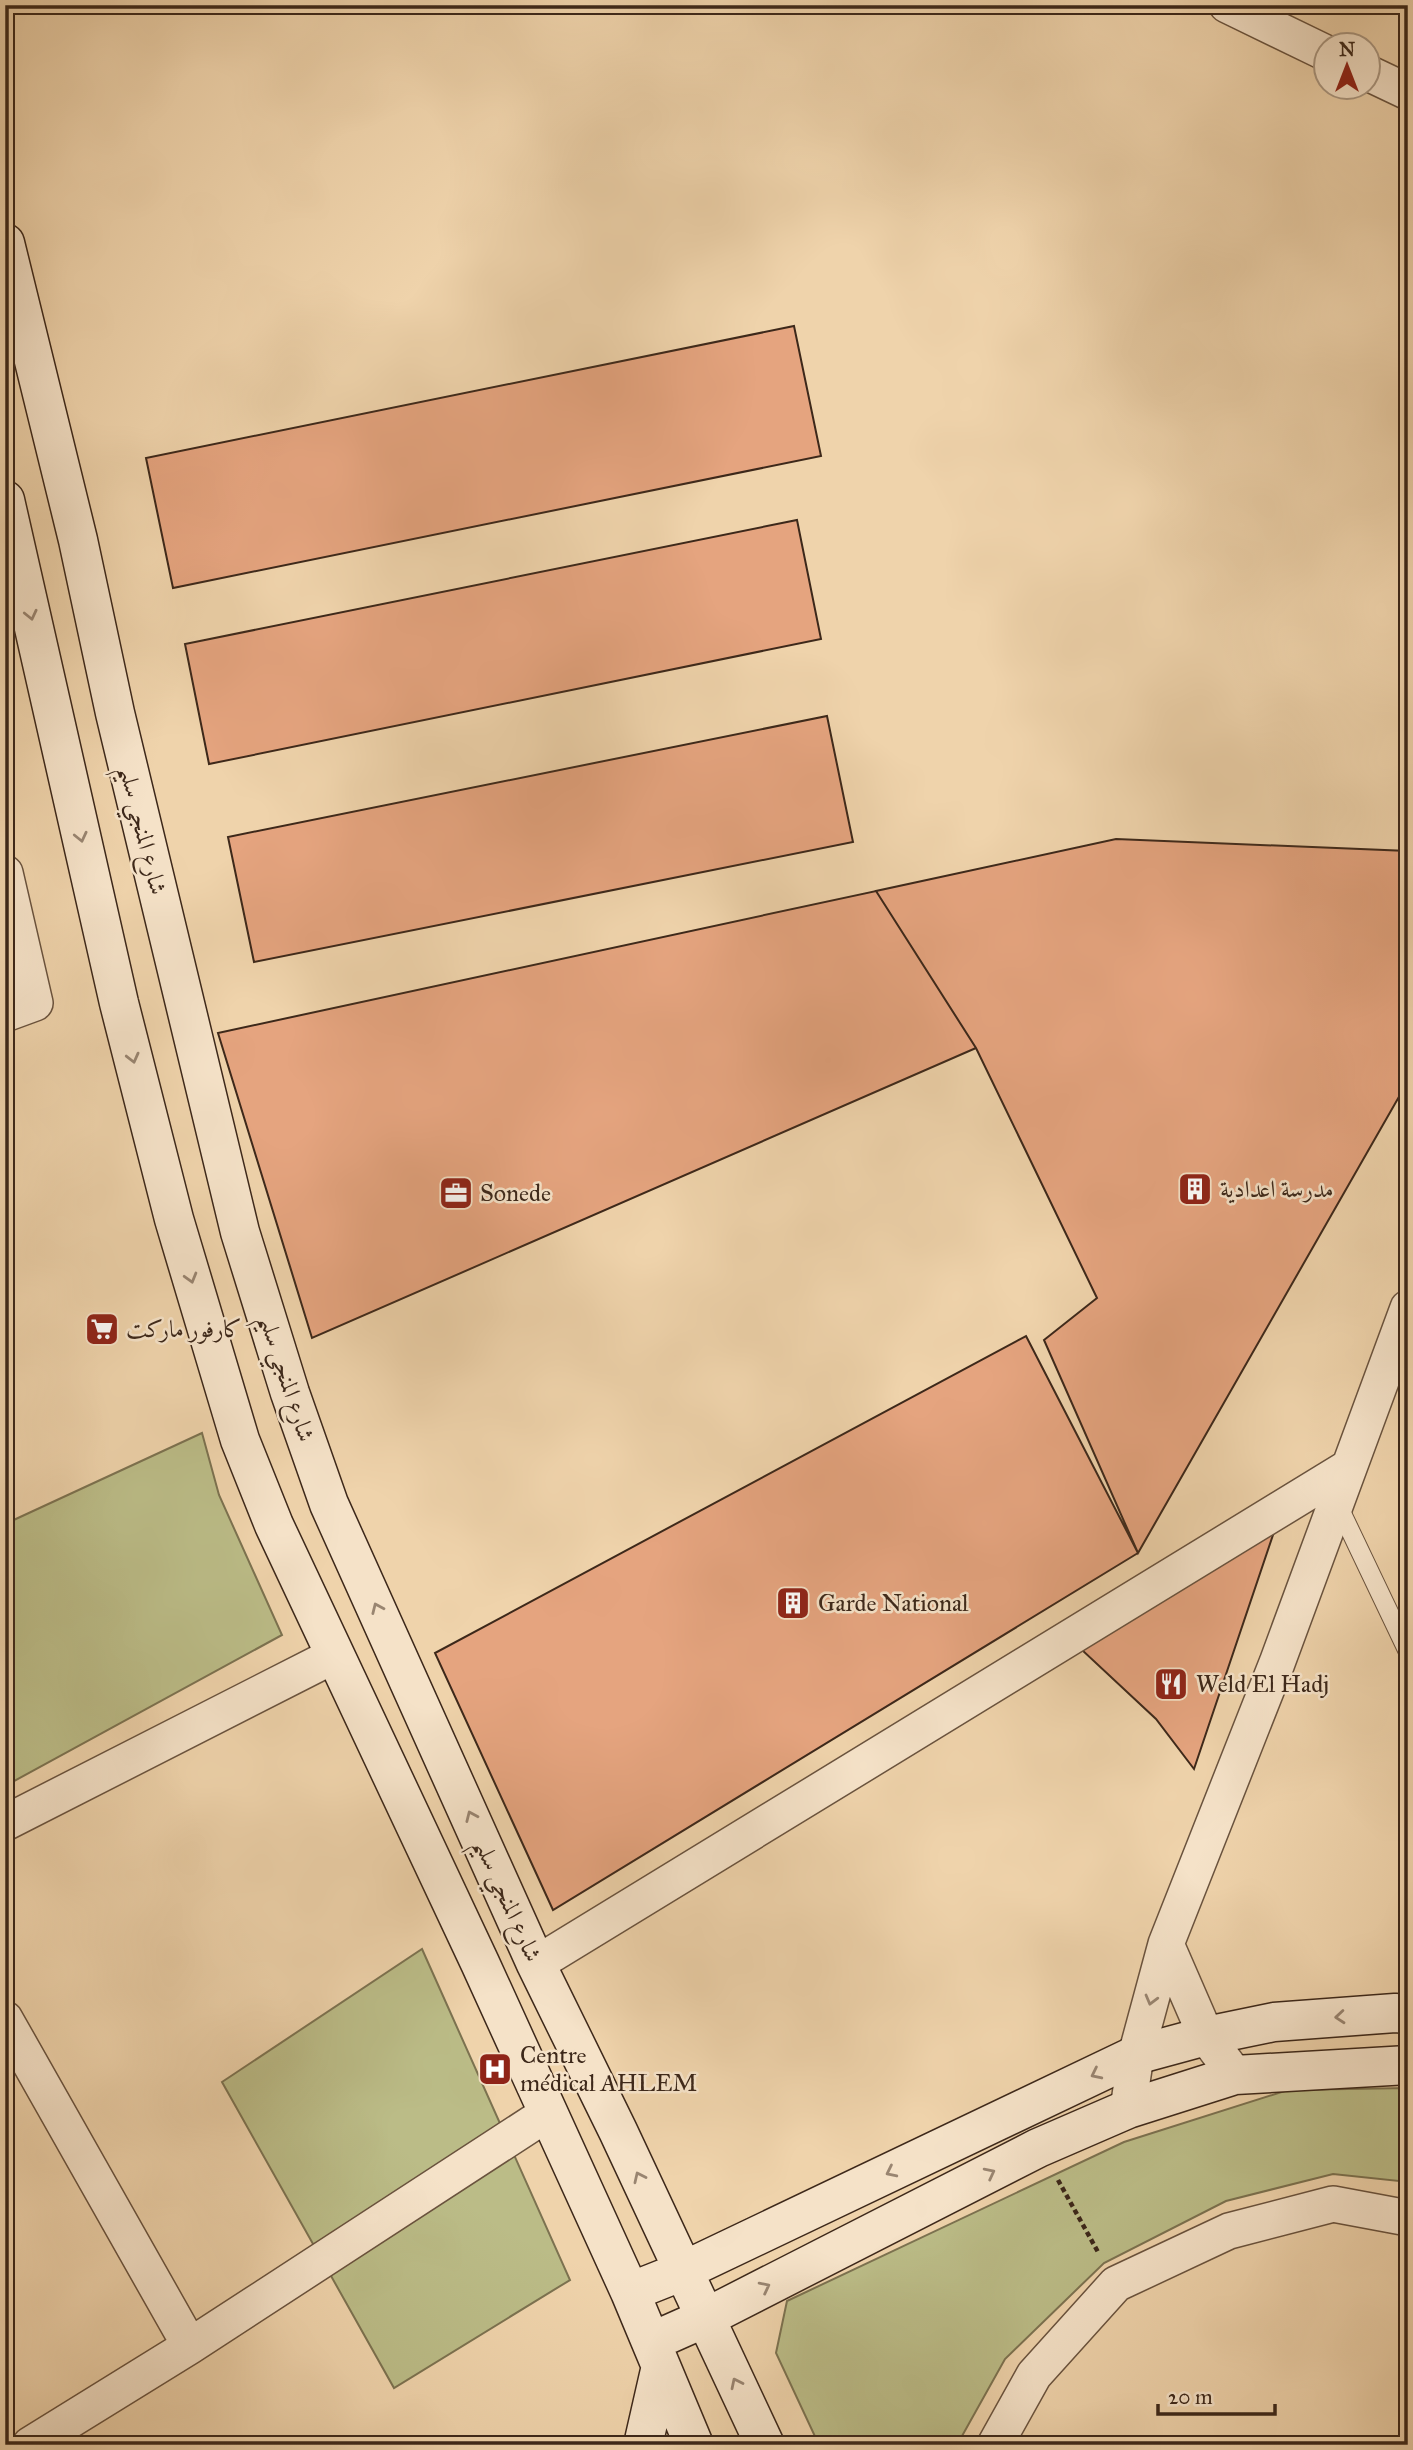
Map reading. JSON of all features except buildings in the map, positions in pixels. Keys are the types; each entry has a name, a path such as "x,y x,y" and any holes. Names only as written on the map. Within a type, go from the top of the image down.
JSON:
{"main road":[{"name":"شارع المنجي سليم","path":"5,243 78,540 115,713 237,1219 282,1368 329,1504 536,1964 618,2131 765,2445"},
{"name":"شارع المنجي سليم","path":"5,500 119,1003 174,1219 240,1440 274,1525 480,1963 630,2292 694,2445"},
{"path":"630,2292 683,2271 1136,2055 1206,2036 1274,2022 1408,2014"},
{"path":"643,2445 656,2354 705,2318 1038,2148 1128,2109 1235,2075 1408,2064"}],"street":[{"path":"1227,5 1312,47"},
{"path":"1382,80 1408,92"},
{"path":"5,873 20,1008"},
{"path":"1128,2109 1136,2055 1166,1944 1277,1663 1408,1308"},
{"path":"536,1964 1349,1467"},
{"path":"5,1823 335,1655"},
{"path":"1166,1944 1206,2036 1235,2075"},
{"path":"5,2019 191,2346"},
{"path":"30,2445 191,2346 548,2113"},
{"path":"995,2445 1034,2375 1116,2284 1229,2231 1333,2204 1408,2218"}],"lane":[{"path":"1336,1500 1408,1653"}],"path":[{"path":"1038,2148 1116,2284"}],"green space":[{"path":"202,1433 219,1495 282,1635 5,1786 5,1524"},
{"path":"422,1949 570,2280 394,2388 222,2082"},
{"path":"1408,2088 1408,2182 1333,2174 1226,2201 1104,2263 1005,2359 957,2445 819,2445 776,2353 787,2301 1124,2142 1288,2090"}],"place":[{"name":"مدرسة اعدادية","path":"1195,1189"},
{"name":"Sonede","path":"456,1193"},
{"name":"كارفور ماركت","path":"102,1329"},
{"name":"Garde National","path":"793,1603"},
{"name":"Weld El Hadj","path":"1171,1684"},
{"name":"Centre médical AHLEM","path":"495,2069"}]}
